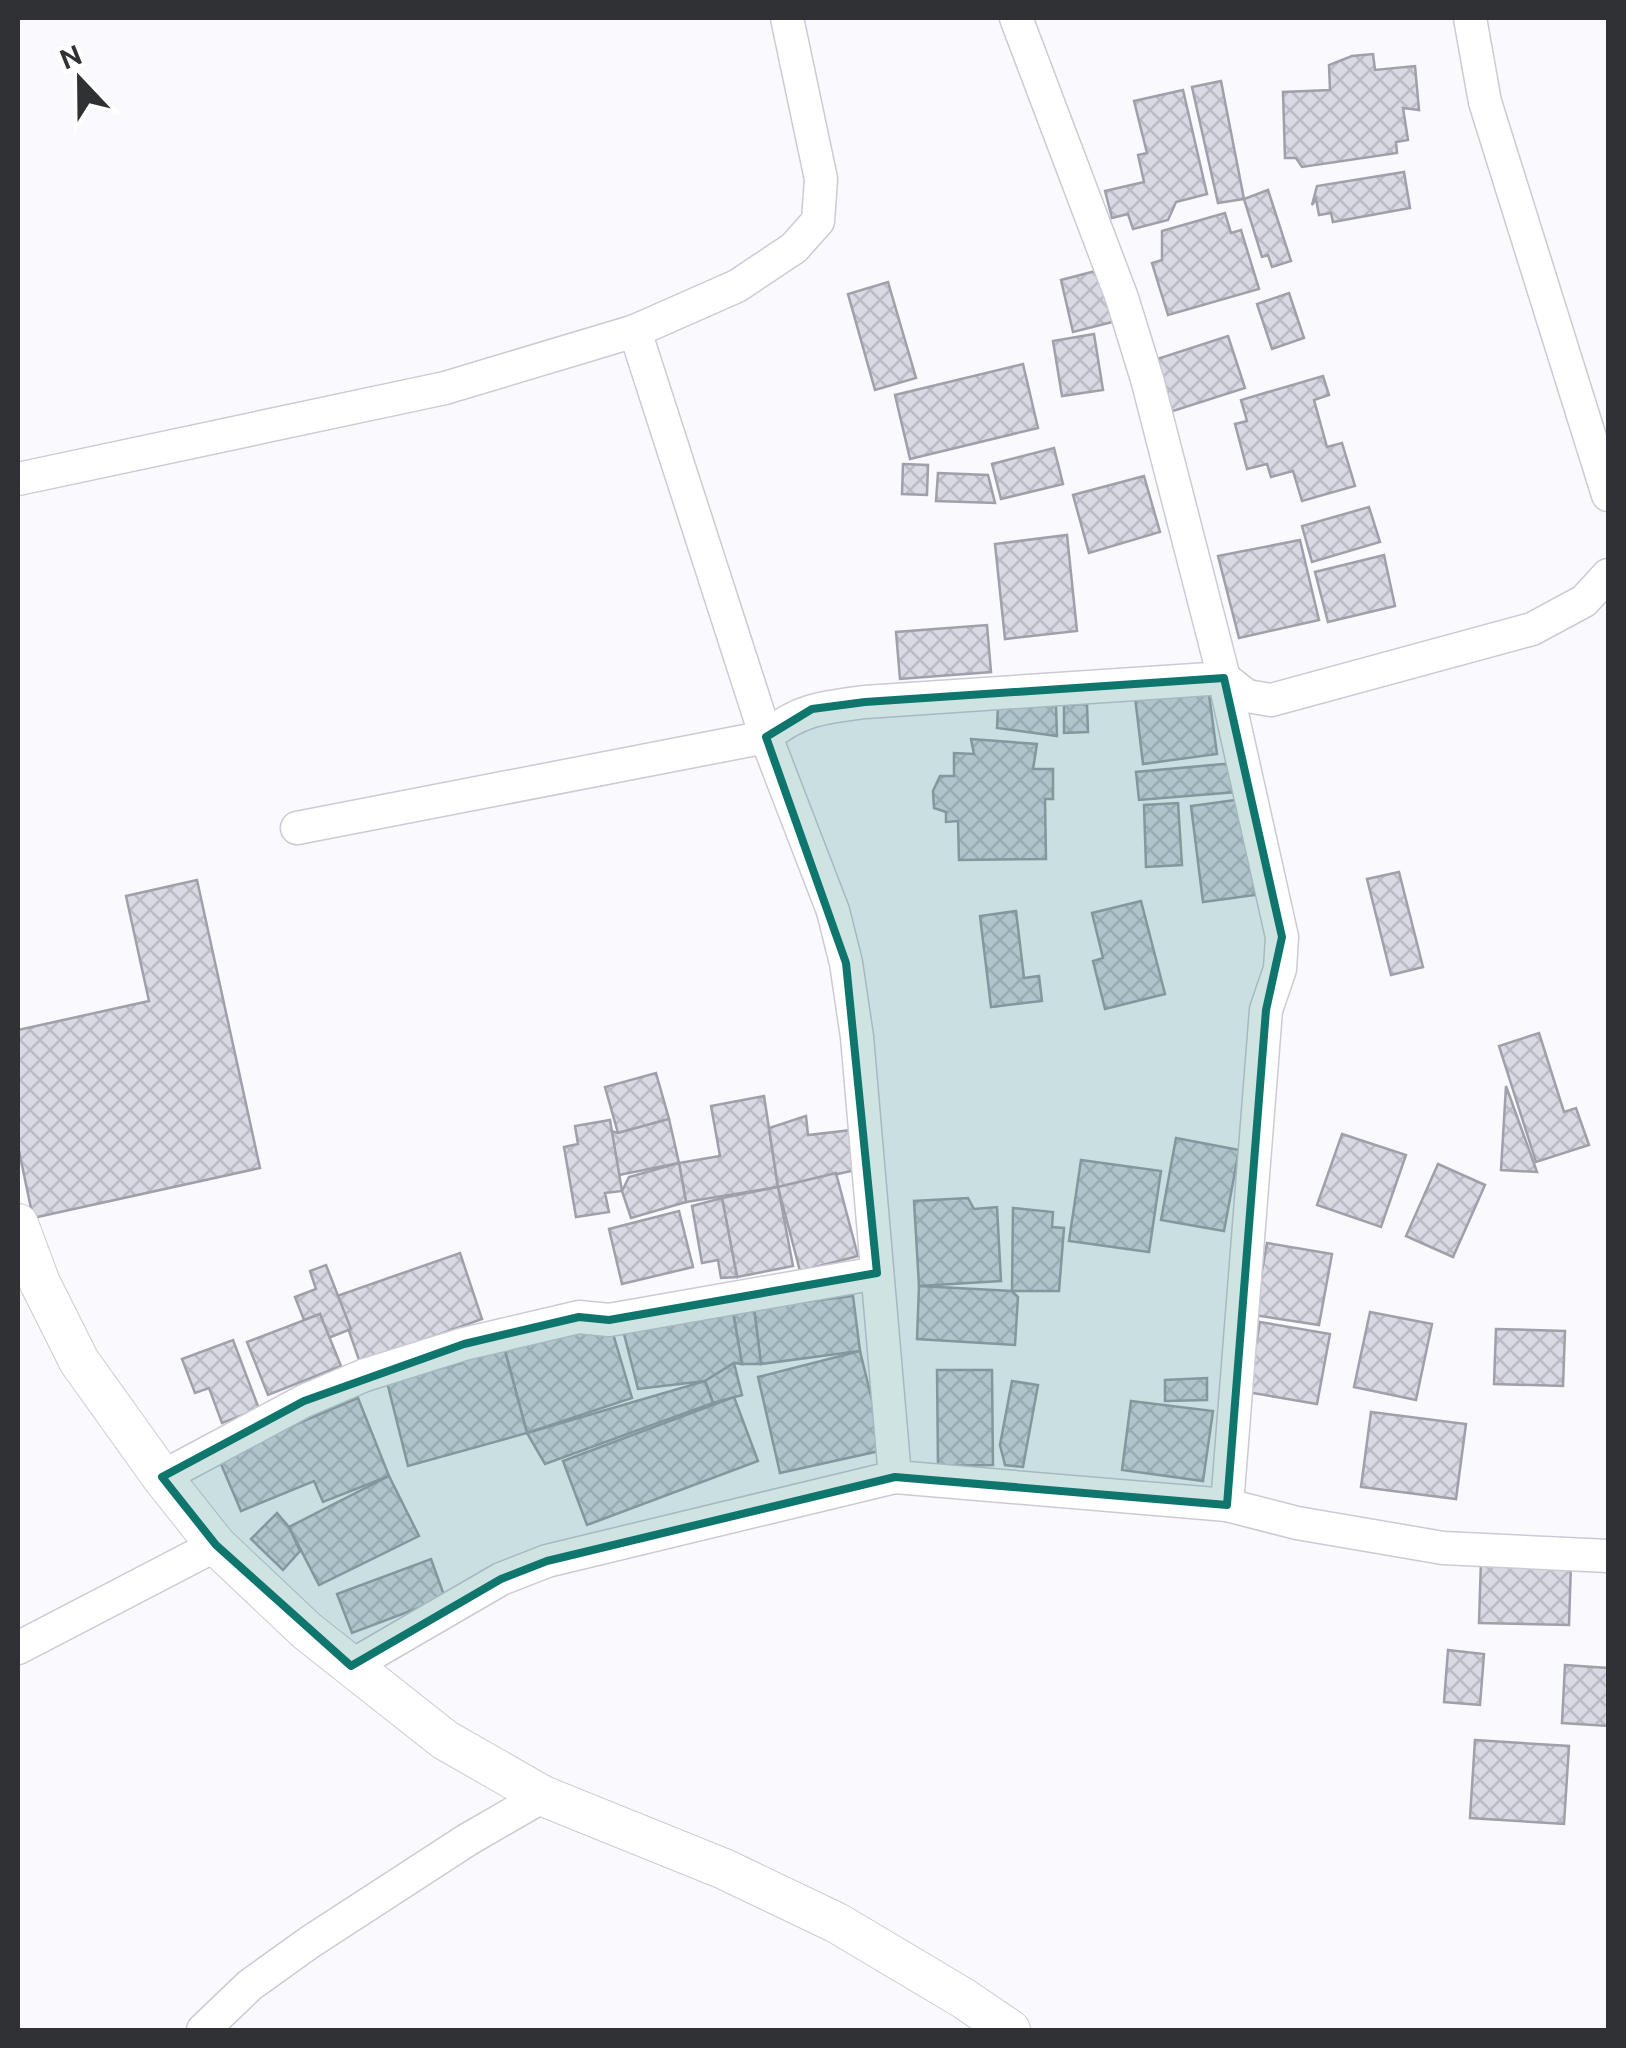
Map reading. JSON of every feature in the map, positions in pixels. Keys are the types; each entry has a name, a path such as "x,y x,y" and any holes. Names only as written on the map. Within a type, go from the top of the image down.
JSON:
{"street":[{"path":"18,479 444,388 635,331 737,286 794,248 818,222 820,179 787,18"},
{"path":"1016,18 1122,298 1147,379 1224,678 1282,938 1280,969 1266,1010 1227,1506"},
{"path":"1470,18 1484,102 1608,495"},
{"path":"635,331 766,737 833,911 846,963 857,1036 894,1476"},
{"path":"297,828 766,737 780,724 812,709 865,702 1224,678 1247,696 1271,700 1532,628 1584,601 1608,576"},
{"path":"18,1224 40,1283 79,1361 162,1477 216,1545 351,1666 445,1740 543,1796 724,1869 837,1923 1010,2030"},
{"path":"162,1477 304,1401 365,1375 464,1344 579,1317 609,1320 877,1273"},
{"path":"351,1666 500,1579 547,1562 894,1476 1227,1506 1297,1523 1443,1548 1608,1556"},
{"path":"18,1648 216,1545"},
{"path":"203,2030 250,1985 310,1942 543,1796"}],"highlighted area":[{"path":"1224,678 1282,937 1266,1010 1227,1505 895,1477 547,1561 501,1579 351,1666 216,1545 162,1477 304,1401 464,1344 579,1317 609,1320 877,1273 846,963 766,737 812,709 865,702"}],"building":[{"path":"1373,54 1375,70 1415,66 1419,110 1403,108 1408,140 1396,142 1397,153 1302,167 1296,158 1285,158 1283,92 1330,90 1329,65 1352,56"},
{"path":"1221,81 1244,199 1218,203 1192,87"},
{"path":"1183,90 1207,194 1176,202 1168,220 1133,229 1128,214 1112,218 1105,191 1144,182 1138,155 1147,153 1134,101"},
{"path":"1404,172 1410,208 1333,222 1331,213 1319,215 1316,199 1312,205 1317,186"},
{"path":"1268,190 1291,261 1272,267 1268,255 1262,257 1244,199"},
{"path":"1225,213 1231,233 1241,230 1259,289 1168,315 1152,263 1162,260 1162,231"},
{"path":"1103,269 1116,321 1073,332 1061,280"},
{"path":"888,282 916,378 875,390 848,294"},
{"path":"1289,293 1304,338 1272,349 1257,304"},
{"path":"1094,334 1103,390 1062,396 1053,341"},
{"path":"1228,336 1245,388 1170,412 1154,360"},
{"path":"1023,364 1038,428 910,459 895,395"},
{"path":"1323,376 1329,395 1314,400 1327,447 1342,443 1355,486 1302,501 1293,471 1271,477 1267,464 1247,469 1235,424 1247,421 1241,400"},
{"path":"1054,448 1063,484 1001,499 992,464"},
{"path":"903,464 928,465 927,495 902,494"},
{"path":"938,473 988,475 995,503 936,501"},
{"path":"1144,476 1160,532 1089,553 1073,495"},
{"path":"1369,507 1380,542 1312,562 1302,526"},
{"path":"1067,535 1077,631 1005,639 995,544"},
{"path":"1300,540 1319,620 1239,638 1218,556"},
{"path":"1384,555 1395,606 1328,622 1315,572"},
{"path":"987,625 991,672 900,679 896,632"},
{"path":"1208,687 1217,754 1143,764 1135,697"},
{"path":"1087,704 1088,732 1064,733 1064,705"},
{"path":"998,705 1056,706 1057,736 997,728"},
{"path":"971,739 1037,744 1033,769 1053,769 1053,799 1045,799 1046,859 959,860 958,821 946,822 946,812 934,808 933,791 940,776 954,776 954,753 974,754"},
{"path":"1234,763 1236,792 1139,800 1136,772"},
{"path":"1243,799 1255,895 1203,902 1191,806"},
{"path":"1178,803 1182,865 1146,867 1144,805"},
{"path":"1399,872 1423,967 1391,975 1367,879"},
{"path":"197,880 260,1168 33,1218 18,1146 18,1030 149,1001 126,896"},
{"path":"1141,901 1165,994 1105,1009 1093,961 1103,958 1092,913"},
{"path":"1016,911 1024,978 1039,976 1042,1001 991,1007 980,916"},
{"path":"1539,1033 1564,1112 1576,1108 1589,1145 1536,1162 1499,1046"},
{"path":"656,1073 669,1119 618,1133 605,1087"},
{"path":"1506,1086 1537,1172 1501,1170"},
{"path":"764,1096 778,1187 686,1202 679,1163 720,1156 711,1106"},
{"path":"806,1116 808,1135 852,1130 856,1170 778,1187 769,1128"},
{"path":"669,1119 679,1163 619,1175 611,1131 618,1133"},
{"path":"610,1120 622,1191 605,1193 609,1212 576,1217 564,1147 578,1144 575,1126"},
{"path":"1342,1134 1406,1155 1381,1227 1317,1205"},
{"path":"1176,1138 1239,1150 1224,1231 1161,1220"},
{"path":"1081,1160 1161,1171 1149,1252 1069,1241"},
{"path":"679,1163 686,1202 631,1218 622,1191 629,1177"},
{"path":"1438,1164 1485,1185 1453,1257 1406,1236"},
{"path":"836,1173 858,1256 800,1271 778,1187"},
{"path":"778,1187 793,1266 737,1277 722,1198"},
{"path":"722,1198 737,1277 721,1278 718,1260 702,1263 692,1206"},
{"path":"968,1198 974,1209 997,1207 1001,1281 919,1286 914,1201"},
{"path":"1013,1208 1053,1212 1052,1227 1064,1228 1059,1291 1012,1291"},
{"path":"679,1211 693,1267 622,1284 609,1229"},
{"path":"1267,1243 1332,1254 1319,1325 1254,1315"},
{"path":"460,1253 482,1319 360,1363 337,1296"},
{"path":"326,1265 351,1329 328,1338 320,1314 304,1320 295,1297 316,1289 310,1271"},
{"path":"919,1286 1012,1291 1018,1297 1015,1345 917,1339"},
{"path":"853,1296 860,1351 761,1364 754,1308"},
{"path":"754,1308 761,1364 742,1364 733,1312"},
{"path":"733,1312 742,1364 734,1363 705,1381 638,1389 622,1326"},
{"path":"1370,1312 1432,1324 1416,1400 1354,1387"},
{"path":"320,1314 341,1366 268,1395 247,1342"},
{"path":"609,1320 632,1398 527,1433 505,1351"},
{"path":"1260,1322 1330,1334 1317,1404 1247,1392"},
{"path":"1496,1329 1565,1331 1563,1386 1494,1384"},
{"path":"233,1340 259,1409 222,1423 209,1388 195,1393 182,1359"},
{"path":"456,1346 505,1351 527,1433 408,1466 387,1382 461,1363"},
{"path":"860,1351 884,1450 780,1473 758,1377"},
{"path":"734,1363 742,1395 713,1403 705,1381"},
{"path":"937,1370 992,1370 993,1465 938,1466"},
{"path":"1207,1378 1207,1400 1165,1401 1165,1380"},
{"path":"705,1381 713,1403 545,1464 527,1433"},
{"path":"1012,1381 1038,1385 1023,1467 1005,1465 1000,1445"},
{"path":"734,1397 758,1461 587,1525 563,1461"},
{"path":"358,1398 389,1476 323,1502 314,1481 241,1511 218,1457"},
{"path":"1131,1401 1213,1411 1203,1481 1122,1470"},
{"path":"1371,1412 1466,1424 1456,1499 1361,1487"},
{"path":"389,1476 419,1536 319,1585 289,1527"},
{"path":"277,1513 289,1527 300,1551 283,1570 251,1539"},
{"path":"431,1559 445,1598 352,1633 337,1594"},
{"path":"1481,1560 1571,1563 1569,1625 1479,1623"},
{"path":"1448,1650 1484,1654 1480,1705 1444,1702"},
{"path":"1565,1665 1608,1668 1608,1726 1562,1723"},
{"path":"1475,1740 1569,1746 1564,1824 1470,1818"}]}
